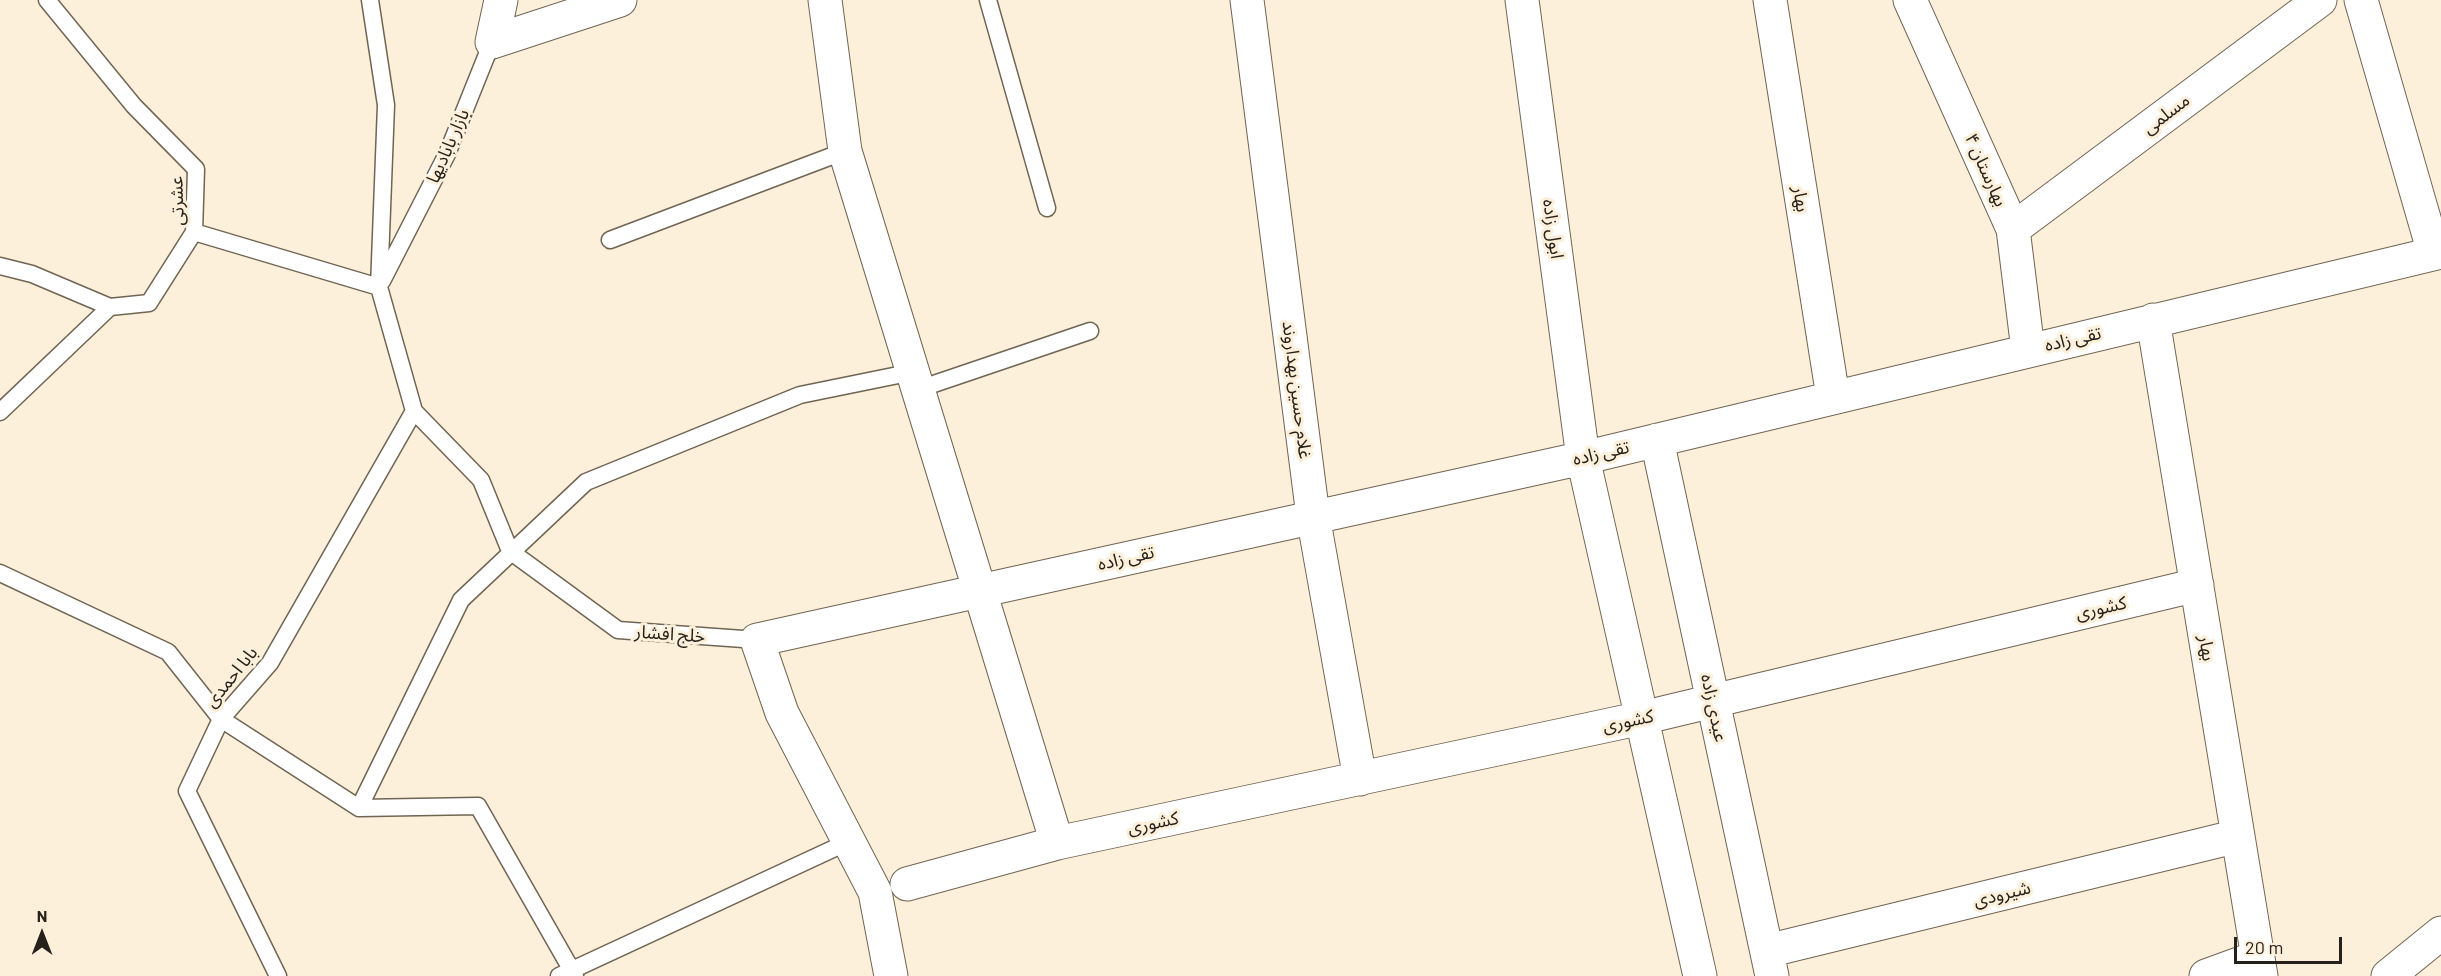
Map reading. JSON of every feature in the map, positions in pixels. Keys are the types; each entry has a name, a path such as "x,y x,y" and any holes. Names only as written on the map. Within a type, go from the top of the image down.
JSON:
{"street":[{"name":"بازار بابادیها","path":"492,42 501,0"},
{"path":"492,42 620,0"},
{"path":"825,0 845,151 1057,843"},
{"name":"غلام حسین بهداروند","path":"1246,0 1313,516 1360,778"},
{"name":"ابول زاده","path":"1522,0 1583,458"},
{"name":"بهار","path":"1770,0 1833,397"},
{"name":"بهارستان ۴","path":"1910,0 2013,229 2028,350"},
{"name":"مسلمی","path":"2013,229 2320,0"},
{"path":"2361,0 2437,252"},
{"name":"تقی زاده","path":"757,640 1583,458 2437,252"},
{"name":"بهار","path":"2153,320 2259,967"},
{"name":"عیدی زاده","path":"1657,440 1769,964"},
{"path":"1583,458 1700,976"},
{"name":"کشوری","path":"907,884 1057,843 1642,718 2197,585"},
{"path":"757,640 782,713 875,892 891,976"},
{"name":"شیرودی","path":"1769,964 2238,836"},
{"path":"2388,976 2441,933"},
{"path":"2206,976 2259,967"}],"lane":[{"name":"عشرتی","path":"47,0 134,106 196,169 194,232 379,286"},
{"path":"370,0 386,105 379,286 414,411 481,480 510,551"},
{"path":"988,0 1047,208"},
{"name":"بازار بابادیها","path":"379,286 447,154 492,42"},
{"path":"610,240 845,151"},
{"path":"0,266 32,274 110,307 149,303 194,232"},
{"path":"0,412 110,307"},
{"path":"360,808 461,600 510,551 586,482 800,395 916,381 1090,331"},
{"name":"بابا احمدی","path":"278,976 187,791 221,719 270,663 414,411"},
{"name":"خلج افشار","path":"510,551 618,630 757,640"},
{"path":"0,573 168,652 221,719 360,808 478,806 569,974 850,841"}]}
